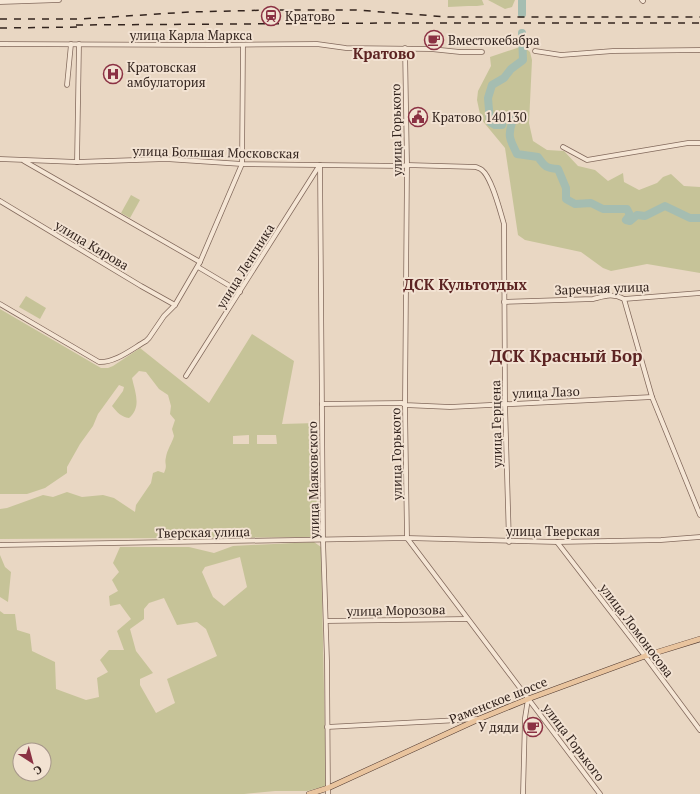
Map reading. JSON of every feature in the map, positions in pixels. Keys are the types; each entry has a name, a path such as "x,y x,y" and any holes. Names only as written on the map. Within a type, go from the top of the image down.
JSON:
{"main road":[{"name":"Раменское шоссе","path":"309,794 328,788 479,719 528,699 645,656 700,639"}],"street":[{"path":"0,2 59,0"},
{"name":"улица Карла Маркса","path":"0,44 317,44 346,48 405,48 482,52"},
{"path":"67,85 71,44"},
{"path":"78,162 79,44"},
{"path":"0,304 99,362 108,362 149,338 164,316 175,305 199,264 242,164 243,45"},
{"name":"улица Горького","path":"405,48 407,165 405,405 407,538 600,794"},
{"path":"535,51 561,55 612,51 700,50"},
{"path":"563,147 587,160 688,143 700,143"},
{"name":"улица Большая Московская","path":"0,159 78,162 166,159 242,164 407,165"},
{"path":"22,160 199,264 240,292"},
{"name":"улица Ленгника","path":"186,376 320,165"},
{"name":"улица Маяковского","path":"320,165 323,540 326,621 328,794"},
{"name":"улица Герцена","path":"407,165 476,167 482,170 488,178 504,224 505,404 509,542"},
{"name":"улица Кирова","path":"0,200 141,286 175,305"},
{"name":"Заречная улица","path":"504,302 593,299 617,295 624,298 700,293"},
{"path":"624,298 652,397 700,515"},
{"name":"улица Лазо","path":"322,404 402,403 405,405 450,406 652,397"},
{"name":"улица Тверская","path":"407,538 509,542 557,542 661,540 700,537"},
{"name":"Тверская улица","path":"0,545 407,538"},
{"name":"улица Ломоносова","path":"557,542 700,730"},
{"name":"улица Морозова","path":"326,621 467,619"},
{"path":"523,794 525,718 528,699"},
{"path":"328,727 479,719"}],"shaded area":[{"path":"448,0 482,0 484,5 448,7"},
{"path":"488,0 515,0 512,7 505,9"},
{"path":"523,46 530,52 532,60 529,123 533,141 547,150 564,151 578,166 595,170 608,181 623,173 624,182 639,190 657,183 663,177 671,174 684,186 700,187 700,273 647,264 611,271 603,268 581,252 525,240 518,235 505,148 481,119 477,100 478,91 491,66 490,57"},
{"path":"131,195 140,200 130,218 121,213"},
{"path":"26,296 46,308 40,319 19,307"},
{"path":"0,309 101,368 113,366 140,348 209,403 252,334 294,361 282,424 317,423 320,537 0,539 0,509 7,508 43,495 53,497 67,492 82,497 103,495 114,498 135,512 136,505 151,483 153,473 158,471 164,473 167,454 174,436 172,429 175,420 170,414 171,406 168,395 159,389 146,372 139,371 132,378 136,394 136,404 133,414 129,418 124,417 112,406 123,391 124,387 119,385 98,414 93,426 80,444 67,467 67,473 45,488 27,494 0,494","holes":["249,435 249,444 233,444 233,436","257,435 276,435 277,444 257,444"]},
{"path":"314,542 321,547 326,786 307,791 275,791 244,794 0,794 0,611 4,614 15,614 17,630 30,634 32,651 55,662 56,689 86,700 99,697 97,678 108,672 100,660 109,650 124,650 117,631 131,619 120,604 110,606 109,596 118,591 112,580 119,572 113,563 120,547 189,547 214,553 233,546","holes":["240,557 247,587 224,606 213,597 202,572 205,567","164,598 177,625 197,622 206,629 217,656 167,679 175,703 156,713 140,685 140,679 153,673 136,651 130,629 144,619 144,609 149,603"]},
{"path":"0,555 5,567 11,572 8,602 0,597"}],"waterway":[{"path":"522,0 522,14"},
{"path":"522,33 523,60 511,69 504,78 492,85 488,98 490,122 495,125 502,125 504,117 510,116 512,123 510,139 517,154 538,157 546,166 558,169 566,188 566,199 575,204 591,203 603,209 627,209 630,215 626,220 630,221 637,215 645,216 665,206 690,218 700,218"}],"railway":[{"path":"0,19 80,19 189,12 271,10 356,10 448,17 700,17"},
{"path":"76,25 700,23"},
{"path":"0,28 82,27"}],"place":[{"name":"Кратово","path":"271,16"},
{"name":"Вместокебабра","path":"434,40"},
{"name":"Кратовская амбулатория","path":"113,74"},
{"name":"Кратово 140130","path":"418,117"},
{"name":"У дяди","path":"533,727"}],"district":[{"name":"Кратово","path":"384,53"},
{"name":"ДСК Культотдых","path":"465,284"},
{"name":"ДСК Красный Бор","path":"566,355"}]}
